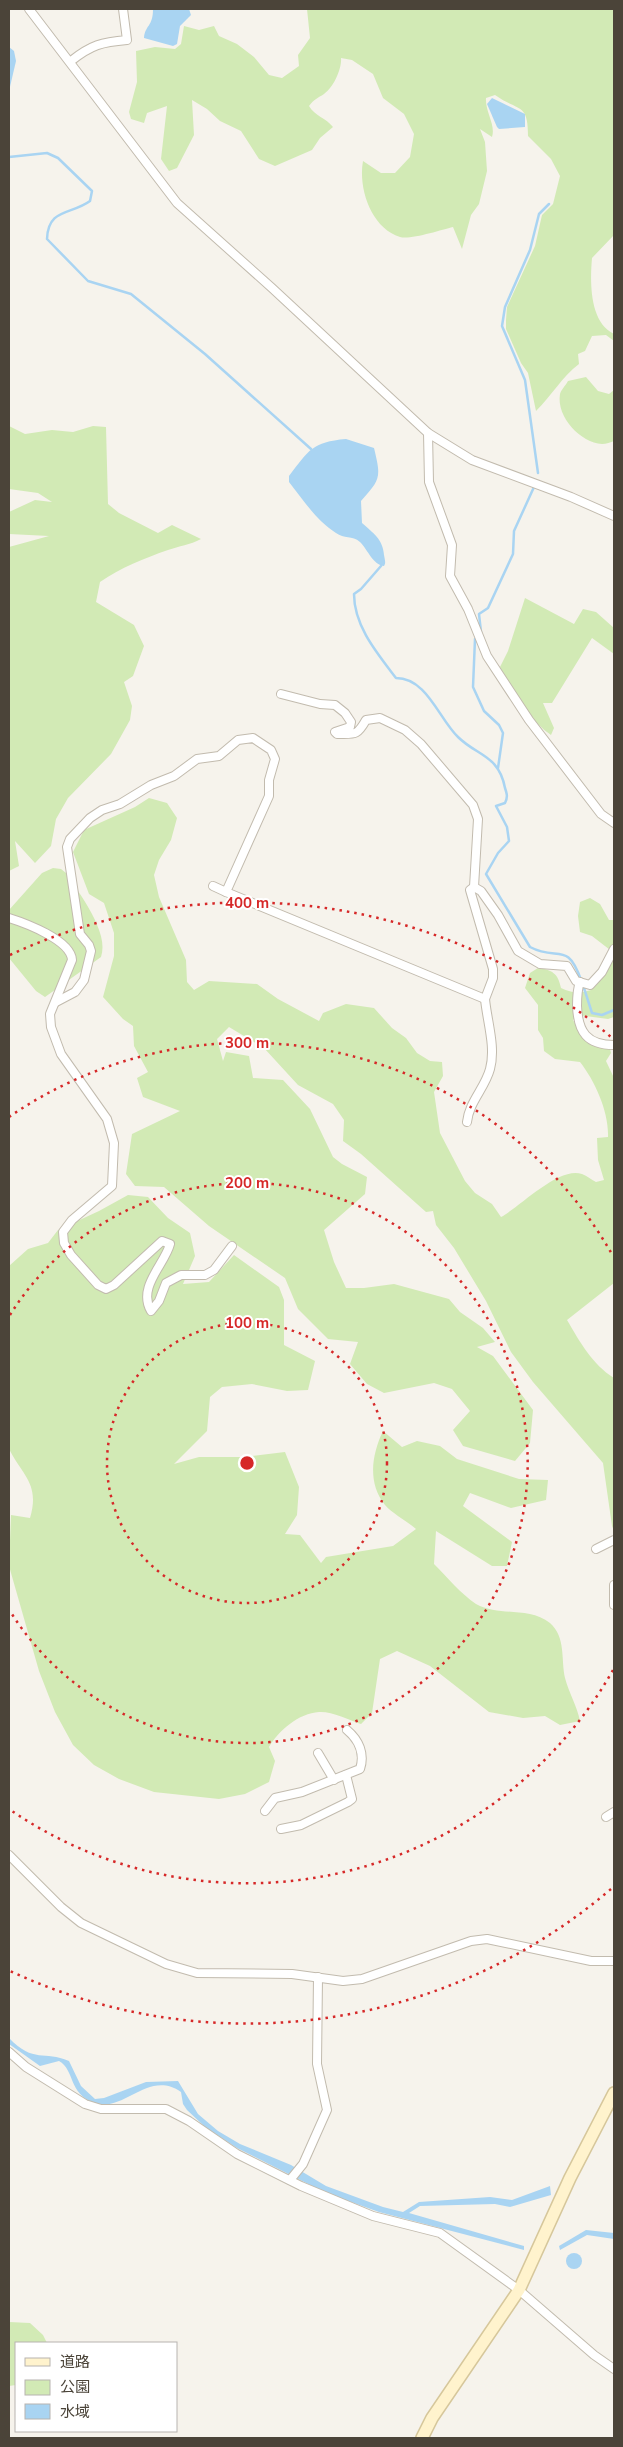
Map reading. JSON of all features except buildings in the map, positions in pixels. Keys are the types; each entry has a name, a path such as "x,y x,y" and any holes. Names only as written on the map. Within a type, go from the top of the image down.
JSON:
{"street":[{"path":"29,9 71,61 132,147 177,203 428,433 472,460 571,497 614,516"},
{"path":"71,61 100,42 127,40 123,9"},
{"path":"428,433 429,482 452,545 450,576 468,609 487,656 529,720 601,814 614,823"},
{"path":"281,694 320,704 335,705 345,713 351,722 350,727 335,732 337,734 355,734 366,720 380,718 405,730 421,744 473,805 478,819 474,887 470,890 493,969 485,999 492,1059 490,1071 468,1112 467,1122"},
{"path":"56,1002 76,992 84,980 91,951 90,945 80,934 67,847 70,839 90,818 102,810 120,804 150,785 174,776 197,759 219,756 238,740 253,738 271,750 275,759 268,780 269,796 226,892"},
{"path":"213,886 485,999"},
{"path":"474,887 481,891 498,915 518,951 540,964 567,966 576,982 590,985 602,972 614,949"},
{"path":"9,918 29,924 66,946 72,955 72,960 50,1014 51,1027 57,1045 107,1119 114,1143 112,1186 72,1220 63,1232 64,1243 71,1255 98,1285 106,1288 114,1285 149,1251 162,1242 170,1244 168,1252 156,1267 149,1287 148,1306 151,1311 159,1301 166,1283 181,1276 205,1275 214,1270 232,1246"},
{"path":"580,982 577,988 578,1022 584,1035 601,1045 614,1045"},
{"path":"596,1549 614,1540"},
{"path":"614,1585 614,1605"},
{"path":"266,1811 275,1798 302,1792 346,1775 361,1767 361,1752 357,1738 347,1730"},
{"path":"318,1752 334,1780"},
{"path":"281,1829 301,1825 352,1799 346,1775"},
{"path":"606,1818 614,1812"},
{"path":"9,1855 61,1907 81,1923 166,1964 196,1972 292,1974 343,1980 362,1979 471,1941 487,1939 591,1961 614,1961"},
{"path":"290,2180 304,2164 327,2110 317,2064 318,1977"},
{"path":"9,2052 26,2067 85,2104 101,2109 166,2109 189,2121 237,2154 290,2180 373,2216 440,2233 519,2290 594,2355 614,2369"},
{"path":"422,2438 432,2418 519,2290 570,2178 614,2093"}],"green space":[{"path":"307,9 614,9 614,235 592,258 591,289 596,311 606,328 614,334 614,341 606,335 592,336 585,351 578,354 579,364 536,411 528,373 521,363 506,329 507,307 535,246 542,215 553,204 560,176 551,159 528,136 526,118 520,109 495,95 486,98 493,128 492,137 480,129 485,142 487,171 479,204 471,215 462,249 453,227 405,238 390,232 374,216 365,195 362,172 363,161 381,173 395,173 410,157 414,134 404,114 383,98 373,74 352,60 341,58 339,72 331,87 309,106 333,127 320,138 312,150 275,166 259,159 241,131 220,121 207,109 192,100 194,135 177,168 169,171 161,159 167,106 147,113 144,123 131,119 129,112 137,82 136,51 155,47 175,49 181,44 184,26 199,30 214,26 219,36 237,44 254,57 269,75 282,78 299,66 298,55 310,38"},
{"path":"586,377 598,391 609,394 614,390 614,441 602,444 586,439 578,434 566,420 562,411 560,394 568,381"},
{"path":"9,426 25,434 52,430 73,432 93,426 106,427 108,504 119,513 158,533 172,525 201,539 142,560 100,582 96,602 134,625 144,646 133,676 124,682 132,706 130,720 111,754 68,798 56,819 51,846 35,863 15,841 19,866 9,871 9,547 49,536 9,534 9,512 35,500 52,502 38,493 9,489"},
{"path":"525,598 574,624 583,609 596,612 614,628 614,654 592,638 552,703 543,703 554,728 551,735 528,713 500,667 508,651"},
{"path":"149,798 167,803 177,818 171,840 159,860 154,875 159,897 186,960 187,982 194,990 209,981 257,984 278,999 319,1021 323,1013 346,1004 374,1008 392,1028 406,1038 417,1053 430,1061 442,1062 443,1076 434,1092 440,1133 465,1181 475,1193 492,1204 501,1217 540,1188 562,1176 573,1173 582,1174 596,1182 604,1180 598,1160 597,1138 608,1137 608,1127 600,1097 591,1078 580,1062 555,1059 544,1051 543,1038 538,1030 538,1005 525,988 530,973 538,968 554,973 561,988 565,990 583,992 591,990 614,955 614,1017 608,1019 578,1015 573,1020 583,1032 608,1041 611,1053 606,1061 614,1078 614,1283 567,1320 593,1359 614,1378 614,1531 603,1463 533,1382 511,1352 486,1301 454,1248 436,1225 433,1211 426,1212 361,1154 343,1141 344,1120 333,1104 298,1085 264,1048 229,1027 217,1039 223,1061 226,1052 249,1056 253,1078 283,1080 310,1109 333,1157 367,1177 365,1194 324,1230 334,1262 346,1288 394,1284 449,1299 460,1312 483,1328 495,1342 477,1347 493,1356 533,1410 530,1443 515,1461 463,1446 453,1430 470,1411 452,1389 434,1383 384,1393 367,1384 350,1364 358,1342 328,1339 298,1309 285,1278 209,1226 164,1187 135,1186 126,1174 132,1134 180,1111 143,1097 137,1078 148,1072 134,1046 133,1026 123,1019 103,997 114,956 114,933 104,903 89,894 73,852 84,830 135,807"},
{"path":"53,868 61,869 66,873 85,902 97,925 103,947 101,957 45,997 36,991 9,958 9,910 42,873"},
{"path":"590,898 600,904 609,920 614,920 614,953 592,936 580,932 578,916 580,902"},
{"path":"128,1195 148,1197 168,1218 190,1233 195,1256 183,1284 209,1282 234,1255 279,1287 284,1300 284,1345 315,1361 308,1390 287,1391 252,1384 222,1387 210,1397 207,1431 174,1464 199,1457 244,1457 285,1452 299,1487 297,1515 285,1534 300,1535 321,1563 326,1557 393,1546 416,1529 385,1505 379,1496 373,1468 376,1449 383,1431 402,1447 417,1441 440,1446 457,1459 519,1479 548,1480 546,1500 511,1508 470,1493 463,1506 512,1542 507,1566 492,1566 436,1531 434,1564 476,1604 494,1610 532,1615 550,1623 559,1635 565,1678 580,1721 560,1725 545,1716 523,1718 489,1712 430,1666 397,1651 380,1659 372,1713 361,1724 324,1712 311,1713 297,1719 278,1735 269,1747 275,1761 269,1782 245,1794 219,1799 154,1792 119,1779 94,1765 73,1745 55,1712 39,1671 9,1566 11,1515 30,1518 33,1497 28,1481 9,1449 9,1266 28,1249 48,1243 58,1230"},
{"path":"9,2322 30,2323 43,2335 46,2342 15,2342 15,2385 9,2386"}],"water":[{"path":"153,9 189,9 191,15 180,26 177,44 173,46 144,38 152,19"},
{"path":"9,47 14,51 16,61 9,91"},
{"path":"492,98 525,114 525,127 499,129 487,104"},
{"path":"346,439 374,448 378,465 378,477 361,501 362,523 377,537 382,545 384,566 374,560 360,542 354,538 339,535 322,522 289,482 289,476 312,449 326,442"},
{"path":"9,2038 25,2051 32,2054 69,2061 81,2086 95,2099 104,2098 146,2082 178,2081 198,2114 218,2131 240,2144 291,2165 326,2186 383,2207 403,2212 419,2202 490,2197 512,2200 550,2186 551,2195 510,2207 495,2204 420,2206 409,2213 524,2246 524,2250 379,2212 326,2193 237,2148 205,2127 187,2110 183,2104 181,2092 169,2086 147,2088 115,2103 105,2105 94,2103 80,2093 68,2070 59,2061 40,2066 9,2044"},
{"path":"586,2230 614,2233 614,2239 587,2235 560,2250 559,2246"},
{"path":"571,2253 577,2253 582,2258 580,2267 571,2269 566,2264 566,2258"}],"waterway":[{"path":"9,157 47,153 58,158 92,191 90,201 56,217 51,222 47,239 88,281 131,294 205,354 311,449"},
{"path":"538,473 525,380 502,326 505,307 530,250 539,214 549,204"},
{"path":"481,632 479,614 488,608 513,554 514,531 534,487"},
{"path":"381,566 361,589 354,594 355,606 362,628 374,649 396,678 407,680 424,692 458,737 493,762 498,769 507,797 505,803 496,806 507,827 509,841 498,853 486,874 530,947 566,956 571,960 581,980"},
{"path":"475,639 473,687 484,711 499,725 503,733 498,768"},
{"path":"583,985 592,1013 602,1015 614,1010"}]}
